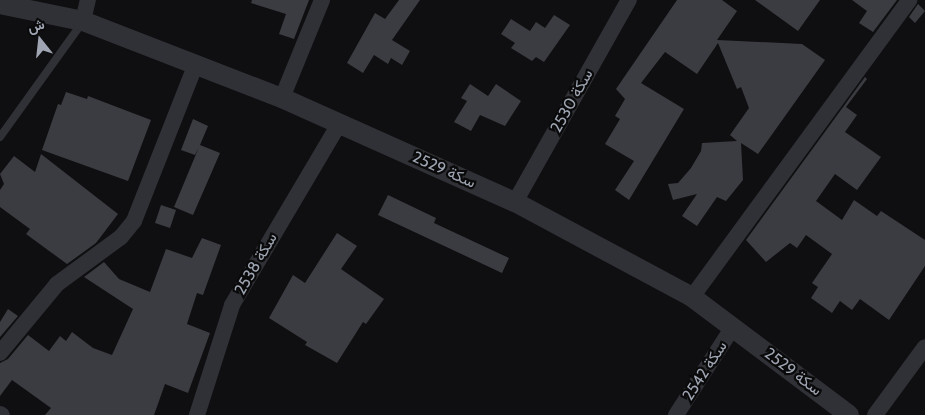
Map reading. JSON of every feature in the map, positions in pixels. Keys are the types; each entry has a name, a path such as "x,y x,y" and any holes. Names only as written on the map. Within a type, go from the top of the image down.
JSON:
{"street":[{"path":"83,22 88,0"},
{"path":"282,98 322,0"},
{"name":"سكة 2530","path":"515,202 629,0"},
{"path":"692,297 908,0"},
{"name":"سكة 2529","path":"0,4 83,22 282,98 515,202 692,297 849,415"},
{"path":"0,353 57,284 121,237 134,220 195,66"},
{"name":"سكة 2538","path":"196,415 232,305 339,124"},
{"name":"سكة 2542","path":"676,415 733,326"},
{"path":"875,415 925,347"}],"lane":[{"path":"0,136 83,22"}],"building":[{"path":"252,0 309,0 294,39 279,34 286,14 251,3"},
{"path":"399,0 420,0 392,40 410,51 402,65 391,58 388,64 374,55 363,73 347,63 375,13 385,19"},
{"path":"677,0 722,0 737,11 717,40 802,44 825,60 758,154 741,143 743,180 726,201 717,197 697,226 682,216 697,194 673,200 668,184 678,183 691,168 701,151 702,143 737,141 730,135 749,108 741,87 737,89 718,43 697,74 665,52 641,83 684,109 629,200 615,190 634,161 605,144 620,119 615,116 625,99 616,89"},
{"path":"755,0 820,0 798,31"},
{"path":"852,0 897,0 873,32 859,23 867,11"},
{"path":"918,4 925,11 915,23 909,17"},
{"path":"554,15 570,25 544,62 536,57 532,61 511,48 515,43 501,34 511,19 530,31 536,22 545,28"},
{"path":"865,77 867,79 846,107 857,115 845,132 881,157 857,190 835,174 816,201 842,220 854,200 877,216 881,211 925,240 925,266 889,320 860,299 852,310 840,301 832,313 811,298 818,287 812,283 832,254 806,235 797,248 790,243 766,262 746,240"},
{"path":"470,84 488,96 496,84 521,101 505,126 480,115 471,131 454,122 467,101 461,98"},
{"path":"66,92 87,99 88,96 151,120 128,181 42,150 58,104 61,105"},
{"path":"193,119 208,126 200,145 220,153 193,215 174,207 199,147 195,155 181,150"},
{"path":"41,154 118,214 96,243 67,264 26,234 30,229 0,207 0,190 4,184 0,174 14,156 35,172"},
{"path":"388,195 436,218 434,223 509,258 502,273 378,215"},
{"path":"161,205 176,210 170,228 155,223"},
{"path":"337,233 357,246 341,269 384,299 366,324 363,322 337,363 305,345 307,342 269,318 293,275 305,283"},
{"path":"202,238 221,245 203,295 197,293 187,324 210,333 188,393 165,384 154,415 45,415 51,408 12,380 0,396 0,363 8,359 28,335 49,351 60,336 66,341 72,332 93,348 112,355 133,309 84,277 104,262 119,279 150,292 166,249 192,258"},
{"path":"8,309 18,316 0,337 0,322"}]}
